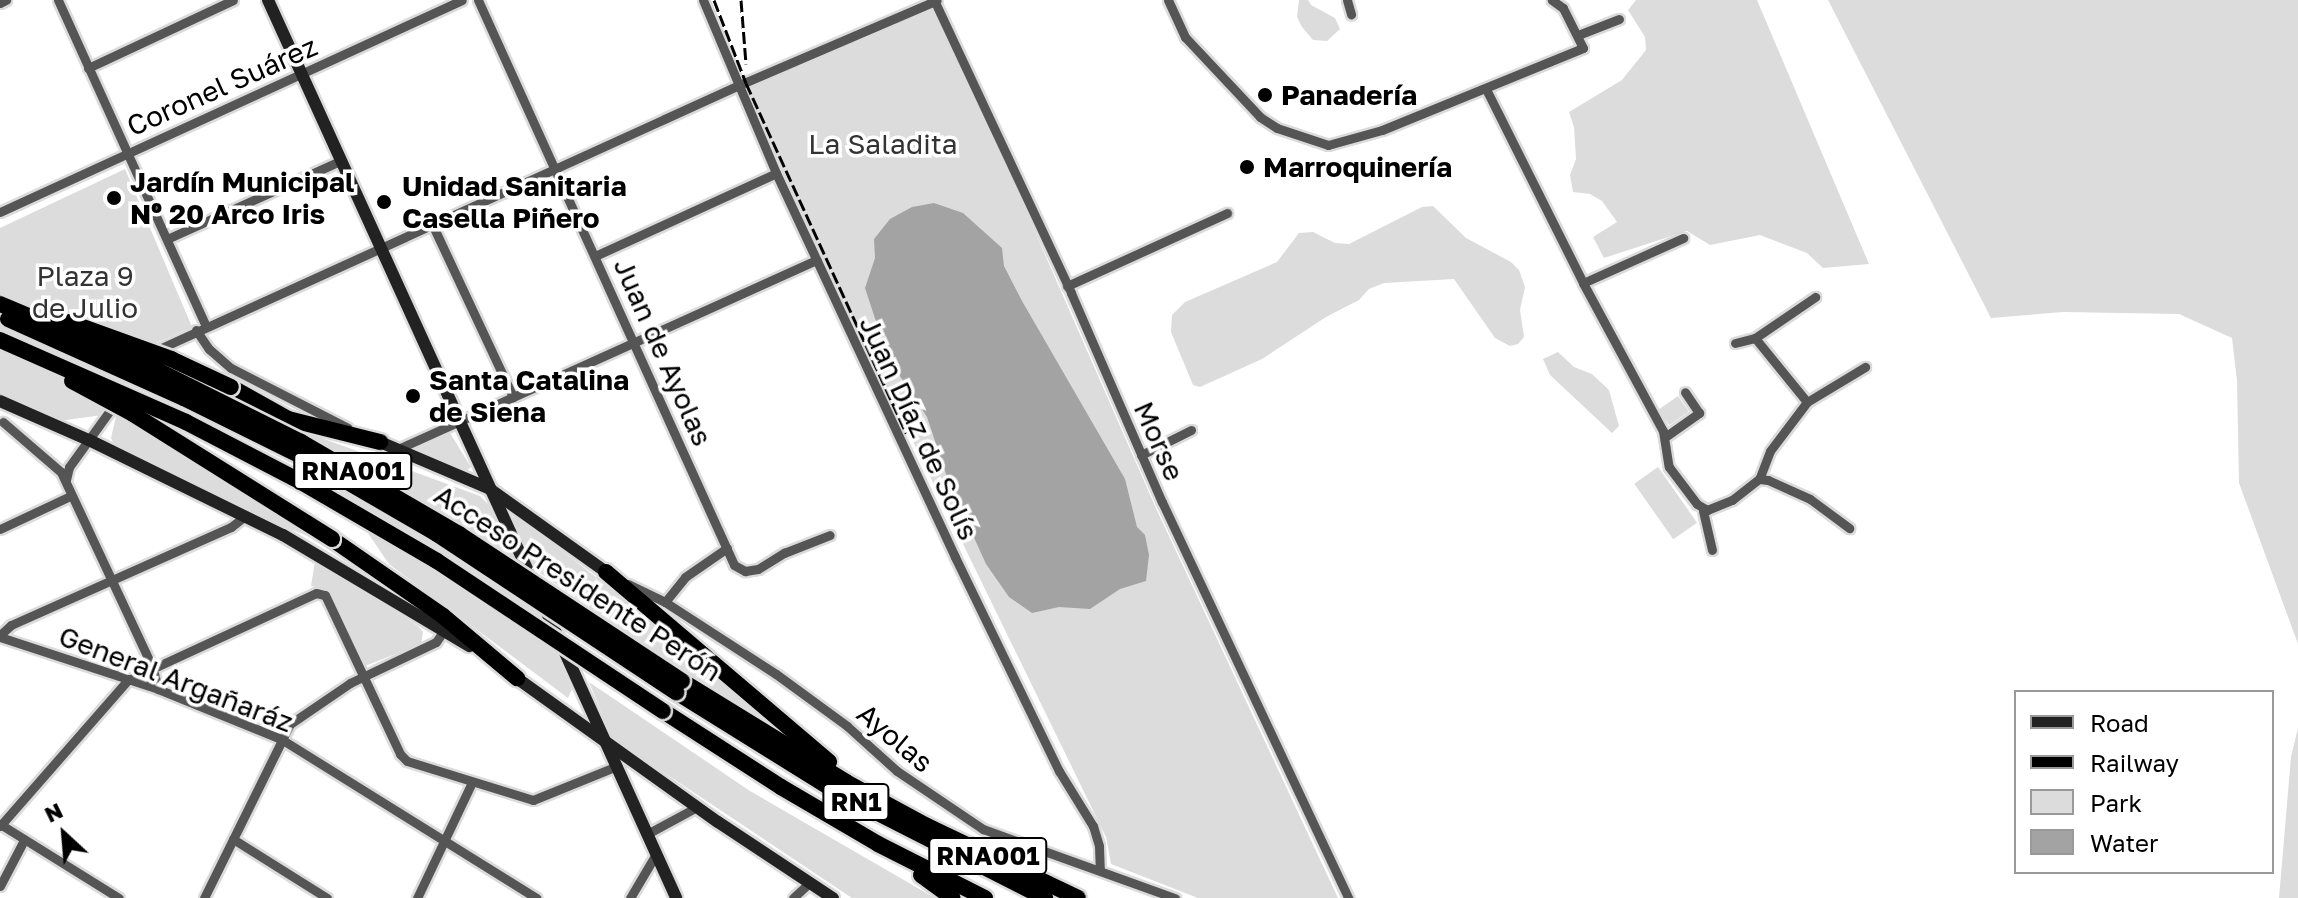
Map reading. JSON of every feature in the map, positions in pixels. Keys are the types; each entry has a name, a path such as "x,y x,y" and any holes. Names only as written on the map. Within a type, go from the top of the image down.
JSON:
{"highway":[{"path":"0,302 146,349 231,387 288,419 380,442"},
{"name":"Acceso Presidente Perón","path":"0,302 159,371 301,442 459,534 679,687 899,811 1078,898"},
{"name":"RN1","path":"0,316 135,375 315,463 437,534 679,687 835,791 1045,898"},
{"path":"0,341 133,414 332,539 443,616 517,678"},
{"name":"RN1","path":"0,341 186,422 303,483 437,561 781,787 878,844 985,898"},
{"path":"606,572 818,753 899,811"},
{"path":"878,844 953,898"}],"main road":[{"path":"268,0 676,898"},
{"name":"RNA001","path":"0,401 89,440 245,516 444,630 833,898"},
{"path":"380,442 490,489 606,572"}],"street":[{"path":"0,3 6,0"},
{"path":"58,0 167,239 209,349 231,368 380,442"},
{"path":"88,68 233,0"},
{"name":"Coronel Suárez","path":"0,212 462,0"},
{"name":"Juan de Ayolas","path":"478,0 734,565 751,571 830,535"},
{"name":"Juan Díaz de Solís","path":"703,0 776,173 1027,707 1059,771 1093,826 1099,846 1100,870"},
{"path":"159,349 739,85 935,0"},
{"name":"Morse","path":"935,0 1141,455 1348,898"},
{"path":"1168,0 1185,37 1260,117 1277,128 1328,145 1382,130 1583,48 1563,8 1552,0"},
{"path":"1347,0 1351,14"},
{"path":"1578,35 1619,19"},
{"path":"1486,89 1583,283 1665,437 1669,467 1703,511 1712,550"},
{"path":"167,239 340,161"},
{"path":"595,256 776,173"},
{"path":"1067,286 1227,213"},
{"path":"433,226 513,397"},
{"path":"1583,283 1683,238"},
{"path":"400,448 816,260"},
{"path":"1735,343 1755,338 1815,297"},
{"path":"1755,338 1807,402"},
{"path":"1703,511 1732,500 1759,479 1770,451 1807,402 1865,367"},
{"path":"1665,437 1699,413 1685,392"},
{"path":"18,409 2,422 56,464 66,480 70,496 152,666 158,689"},
{"path":"66,480 69,467 111,409"},
{"path":"1141,455 1191,430"},
{"path":"1759,479 1782,484 1831,512 1849,528"},
{"path":"0,529 70,496"},
{"path":"0,636 11,625 231,527 245,516"},
{"path":"665,602 685,577 727,548"},
{"name":"Ayolas","path":"606,572 665,602 829,711 897,771 949,810 1002,838 1175,898"},
{"path":"119,898 0,825 128,680 152,666 311,594 325,595 402,758 528,799 540,799 617,766"},
{"path":"204,898 281,739 298,718 363,677 430,646 444,630"},
{"name":"General Argañaráz","path":"0,636 158,689 281,739 445,841 524,895 536,898"},
{"path":"417,898 472,782"},
{"path":"647,834 697,807"},
{"path":"233,839 327,898"},
{"path":"0,886 24,840"},
{"path":"630,898 656,854"},
{"path":"793,898 809,883"}],"green space":[{"path":"1299,0 1308,0 1311,5 1335,18 1340,29 1327,41 1313,40 1297,17"},
{"path":"1636,0 1757,0 1869,264 1823,268 1807,253 1760,235 1710,245 1687,231 1604,258 1593,237 1617,222 1602,201 1590,194 1573,192 1570,175 1576,159 1574,127 1569,112 1622,80 1646,50 1645,37 1628,10"},
{"path":"1828,0 2298,0 2298,644 2239,483 2237,381 2232,338 2179,314 2063,312 1991,318"},
{"name":"La Saladita","path":"934,1 1155,506 1338,898 1198,898 1111,864 1106,837 739,85"},
{"name":"Plaza 9 de Julio","path":"125,169 192,327 154,344 103,415 59,421 0,393 0,228"},
{"path":"1433,206 1466,238 1511,262 1519,270 1525,287 1520,310 1524,337 1518,344 1510,346 1495,338 1454,279 1384,283 1369,289 1359,300 1326,317 1262,359 1200,387 1193,385 1171,332 1172,315 1185,302 1277,262 1299,233 1313,232 1335,243 1349,244 1422,207"},
{"path":"1558,352 1574,367 1592,374 1609,390 1619,426 1612,433 1550,375 1543,359"},
{"path":"1678,396 1689,412 1669,425 1658,410"},
{"path":"116,416 318,540 254,515 116,448 111,438"},
{"path":"297,429 480,496 490,506 572,689 568,698 389,564"},
{"path":"450,433 471,467 466,471 415,450"},
{"path":"1658,467 1697,523 1673,539 1634,484"},
{"path":"516,516 634,606 803,747 702,685 534,569 511,519"},
{"path":"315,561 418,626 423,632 421,644 365,666 329,590 311,586"},
{"path":"589,682 750,791 935,898 852,898 612,738"},
{"path":"2298,728 2298,898 2279,898 2291,757"}],"water":[{"path":"934,203 963,213 1002,248 1004,266 1022,301 1125,479 1137,527 1145,535 1149,555 1146,581 1120,589 1090,609 1059,607 1032,613 1009,597 986,564 948,480 927,417 888,358 865,288 875,258 874,239 890,219 912,207"}],"railway":[{"path":"714,0 746,83 906,433"},
{"path":"741,0 746,64"}],"place":[{"name":"Panadería","path":"1265,95"},
{"name":"Marroquinería","path":"1247,167"},
{"name":"Jardín Municipal Nº 20 Arco Iris","path":"114,198"},
{"name":"Unidad Sanitaria Casella Piñero","path":"384,202"},
{"name":"Santa Catalina de Siena","path":"413,396"}]}
